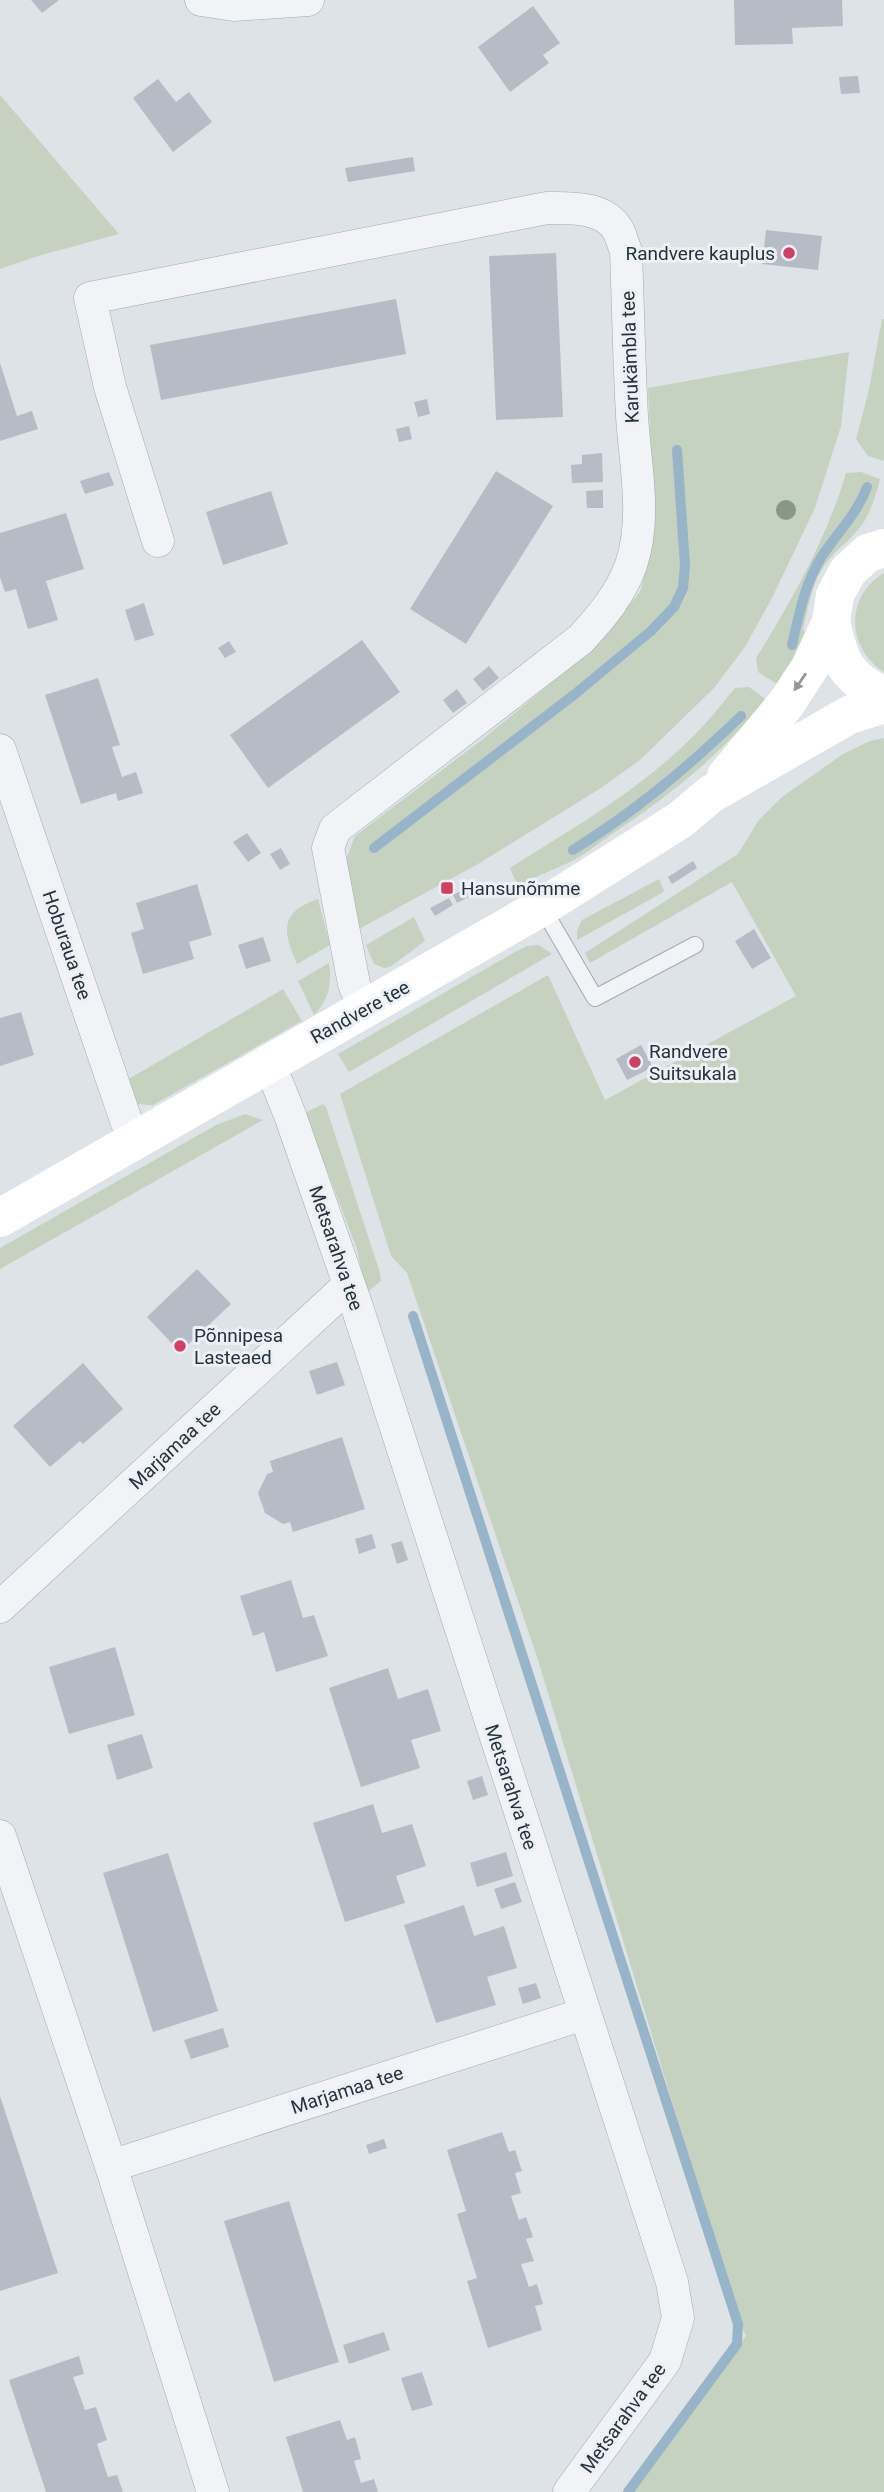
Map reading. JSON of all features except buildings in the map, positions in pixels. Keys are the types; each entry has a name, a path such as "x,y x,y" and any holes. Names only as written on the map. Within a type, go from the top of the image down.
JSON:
{"street":[{"path":"201,0 234,5 308,0"},
{"name":"Karukämbla tee","path":"158,541 110,387 90,298 547,208 579,208 600,214 617,229 625,251 639,510 631,563 609,609 581,639 335,829 328,848 354,984 365,1010"},
{"name":"Randvere tee","path":"711,794 786,704 810,667 831,622 835,595 848,571 876,550 884,516"},
{"name":"Randvere tee","path":"831,622 839,657 862,685 884,696"},
{"name":"Randvere tee","path":"0,1217 542,907 680,820 711,794 849,715 884,704"},
{"name":"Hoburaua tee","path":"0,750 133,1141"},
{"name":"Metsarahva tee","path":"269,1063 349,1285 672,2282 678,2318 665,2361 569,2492"},
{"name":"Marjamaa tee","path":"0,1608 349,1285"},
{"path":"0,1836 111,2166 214,2492"},
{"name":"Marjamaa tee","path":"111,2166 584,2014"}],"lane":[{"path":"542,907 595,998 695,945"}],"green space":[{"path":"0,95 119,234 0,269"},
{"path":"882,319 884,461 868,456 856,439 868,394"},
{"path":"849,352 841,426 815,508 745,647 714,688 640,760 601,788 478,864 359,929 344,865 355,836 483,739 580,659 640,592 650,553 652,477 648,388"},
{"path":"861,472 880,479 871,509 862,525 821,571 812,592 803,629 806,632 805,643 777,684 758,672 756,658 807,569 829,521 846,473"},
{"path":"884,573 884,672 871,662 862,650 855,622 862,595 871,583"},
{"path":"749,687 765,699 714,755 654,804 582,855 518,886 510,868 599,812 641,781 688,741 735,688"},
{"path":"884,738 884,2492 625,2492 746,2336 737,2316 538,1660 407,1273 391,1256 340,1094 548,975 605,1100 796,996 732,882 590,963 585,953 738,854 758,821 782,797 843,754 870,741"},
{"path":"659,879 664,891 662,893 577,940 577,931 582,920"},
{"path":"318,899 330,945 297,964 289,941 288,924 297,910"},
{"path":"414,917 425,941 390,967 374,964 366,945"},
{"path":"539,945 552,954 349,1072 338,1054 513,953 527,946"},
{"path":"329,963 328,991 314,1015 298,981"},
{"path":"283,989 302,1021 153,1105 137,1104 120,1084"},
{"path":"323,1104 380,1273 381,1281 366,1293 357,1249 305,1113"},
{"path":"245,1114 263,1120 0,1269 0,1248 216,1125"}],"waterway":[{"path":"374,848 575,694 651,631 674,607 683,588 685,565 677,450"},
{"path":"792,645 803,599 816,566 853,514 867,487"},
{"path":"573,850 661,788 741,716"},
{"path":"413,1316 738,2324 737,2344 628,2492"}],"place":[{"name":"Randvere kauplus","path":"789,253"},
{"name":"Hansunõmme","path":"447,888"},
{"name":"Randvere Suitsukala","path":"635,1062"},
{"name":"Põnnipesa Lasteaed","path":"180,1346"}]}
